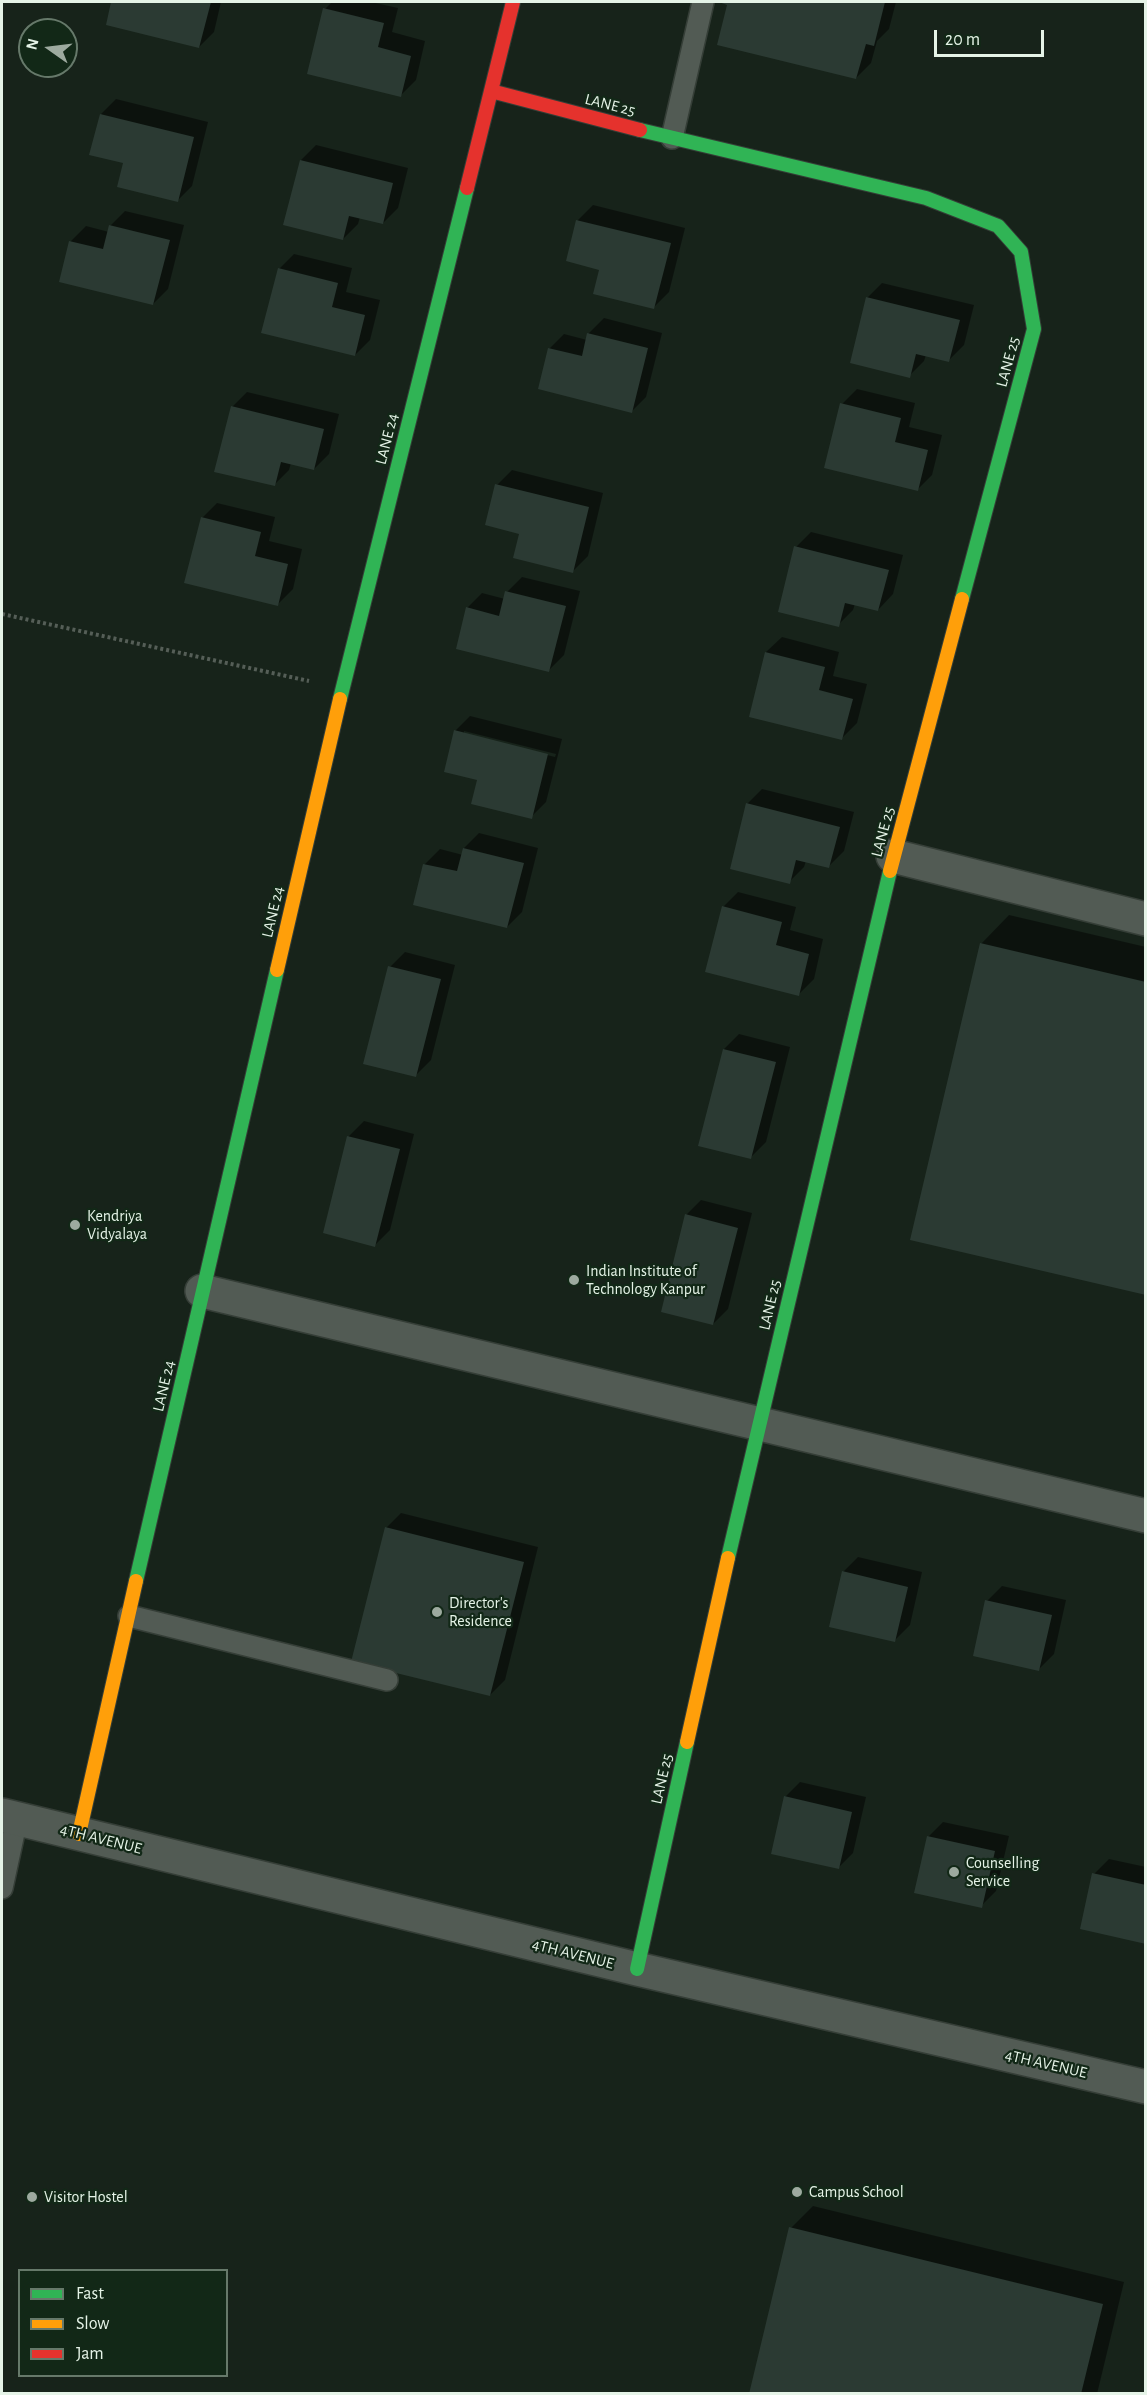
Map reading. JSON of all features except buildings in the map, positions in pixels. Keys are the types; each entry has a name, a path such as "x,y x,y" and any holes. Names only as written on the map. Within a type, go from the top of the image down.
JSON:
{"street":[{"name":"LANE 24","path":"79,1834 342,688 513,2"},
{"name":"LANE 25","path":"491,91 672,138 926,198 998,226 1021,252 1034,329 893,856 758,1424 637,1969"},
{"path":"893,856 1146,920"},
{"path":"202,1291 1146,1516"},
{"name":"4TH AVENUE","path":"9,1817 637,1969 1146,2087"}],"lane":[{"path":"672,138 703,2"},
{"path":"129,1616 387,1680"},
{"path":"2,1888 9,1817"}],"path":[{"path":"2,614 342,688"}],"traffic: fast":[{"path":"640,130 926,198 998,226 1021,252 1034,329 962,599"},
{"path":"340,699 467,188"},
{"path":"728,1558 890,871"},
{"path":"136,1581 277,970"},
{"path":"637,1969 687,1742"}],"traffic: slow":[{"path":"890,871 962,599"},
{"path":"277,970 340,699"},
{"path":"687,1742 728,1558"},
{"path":"79,1834 136,1581"}],"traffic: jam":[{"path":"467,188 513,2"},
{"path":"491,91 640,130"}],"place":[{"name":"Kendriya Vidyalaya","path":"75,1225"},
{"name":"Indian Institute of Technology Kanpur","path":"574,1280"},
{"name":"Director's Residence","path":"437,1612"},
{"name":"Counselling Service","path":"954,1872"},
{"name":"Campus School","path":"797,2192"},
{"name":"Visitor Hostel","path":"32,2197"}]}
